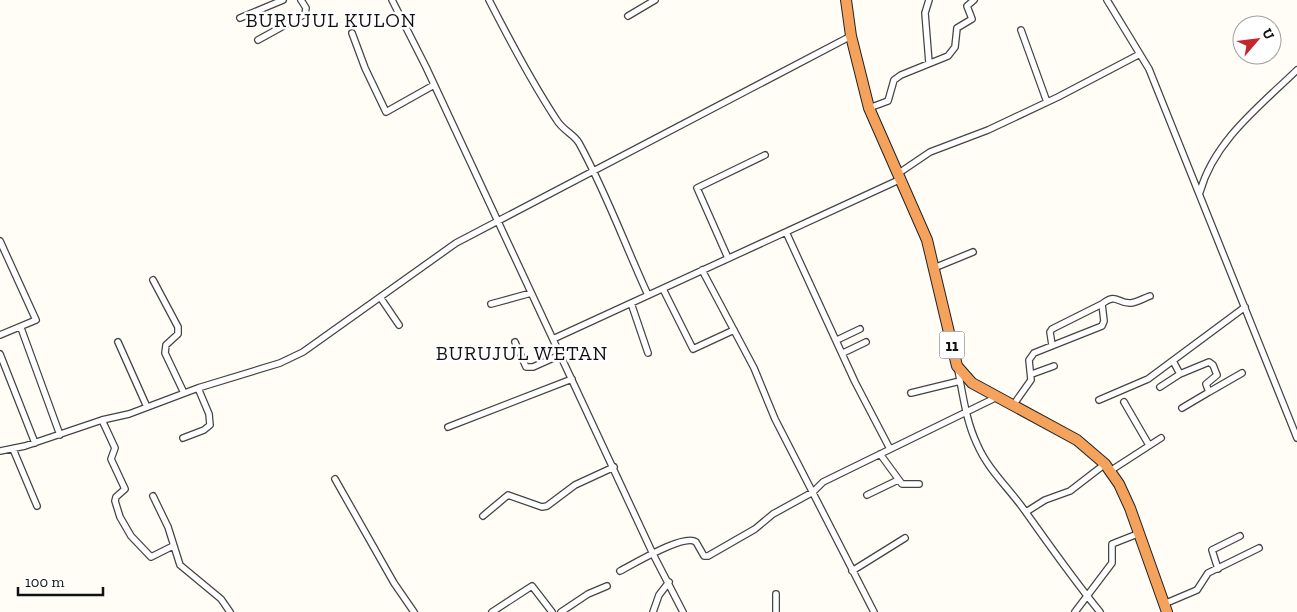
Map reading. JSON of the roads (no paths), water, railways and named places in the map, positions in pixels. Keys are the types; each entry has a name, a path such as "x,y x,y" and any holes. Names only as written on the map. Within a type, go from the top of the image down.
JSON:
{"highway":[{"name":"11","path":"846,0 851,36 869,108 922,227 934,268 957,366 972,383 1014,404 1077,440 1108,467 1119,484 1140,533 1166,608"}],"street":[{"path":"240,18 283,0"},
{"path":"258,40 305,14 306,8 302,0"},
{"path":"392,0 614,467 653,554 683,612"},
{"path":"489,0 518,57 544,100 565,132 576,139 594,171 648,295"},
{"path":"628,16 655,0"},
{"path":"929,0 925,13 930,63"},
{"path":"869,108 888,100 893,83 901,75 945,58 951,53 955,47 957,28 971,20 967,5 974,0"},
{"path":"1107,0 1149,69 1200,192 1297,438"},
{"path":"1021,30 1047,102"},
{"path":"352,33 365,68 386,112 434,85"},
{"path":"0,450 13,449 35,443 102,420 129,414 198,388 275,364 303,352 456,243 851,36"},
{"path":"553,339 786,232 900,176 930,152 988,130 1140,54"},
{"path":"1200,192 1204,176 1218,151 1297,70"},
{"path":"728,258 698,188 765,155"},
{"path":"786,232 890,449"},
{"path":"0,241 36,320 21,328 0,335"},
{"path":"934,268 973,252"},
{"path":"702,270 734,330 775,418 874,612"},
{"path":"154,280 179,331 166,345 165,353 184,393"},
{"path":"663,289 688,344 693,349 734,330"},
{"path":"491,304 532,293"},
{"path":"1052,345 1050,332 1052,329 1102,304 1109,298 1129,303 1150,296"},
{"path":"380,297 399,325"},
{"path":"631,303 648,353"},
{"path":"1014,404 1028,387 1032,374 1029,360 1032,356 1052,345 1102,326 1104,321 1102,304"},
{"path":"1099,400 1148,379 1245,307"},
{"path":"21,328 60,435"},
{"path":"837,340 860,329"},
{"path":"118,342 147,407"},
{"path":"515,342 526,367 534,367 560,355"},
{"path":"844,353 866,342"},
{"path":"0,354 35,443"},
{"path":"1173,361 1180,374"},
{"path":"1160,387 1199,365 1211,363 1218,375 1206,384 1208,392"},
{"path":"957,366 965,411 976,443 987,464 1026,512 1061,564 1100,612"},
{"path":"1032,374 1054,366"},
{"path":"1182,408 1242,373"},
{"path":"448,427 572,379"},
{"path":"911,393 960,380"},
{"path":"183,438 204,430 210,425 209,414 198,388"},
{"path":"620,571 672,545 692,539 696,542 702,554 708,556 755,529 773,514 813,492 823,482 997,397"},
{"path":"1124,402 1149,445"},
{"path":"102,420 115,448 111,459 125,489 116,497 115,501 127,530 151,557 174,546"},
{"path":"1026,512 1045,500 1070,491 1108,467 1161,438"},
{"path":"13,449 37,506"},
{"path":"880,454 898,480 907,486 919,484"},
{"path":"483,516 508,495 542,507 547,506 575,485 614,467"},
{"path":"334,479 394,583 414,612"},
{"path":"867,495 898,480"},
{"path":"153,496 168,527 182,567 221,599 230,612"},
{"path":"1075,612 1112,563 1112,544 1140,533"},
{"path":"1218,569 1212,550 1240,536"},
{"path":"852,571 906,538"},
{"path":"1166,608 1200,588 1206,575 1259,548"},
{"path":"653,612 659,595 669,582"},
{"path":"492,612 532,586 552,612"},
{"path":"561,612 588,594 607,586"},
{"path":"776,594 776,612"}],"district":[{"name":"BURUJUL KULON","path":"331,20"},
{"name":"BURUJUL WETAN","path":"522,353"}]}
